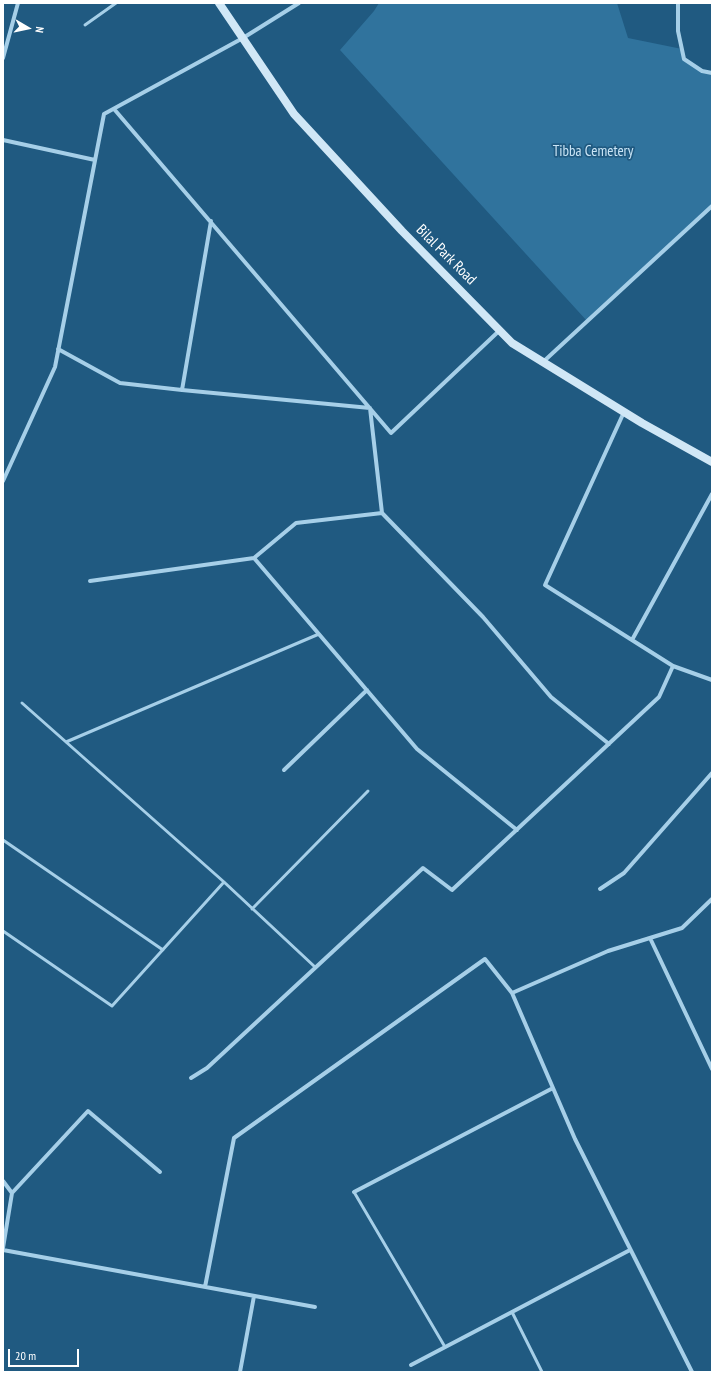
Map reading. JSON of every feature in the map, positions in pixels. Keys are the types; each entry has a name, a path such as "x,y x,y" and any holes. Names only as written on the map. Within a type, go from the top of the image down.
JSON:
{"street":[{"path":"3,58 18,3"},
{"name":"Bilal Park Road","path":"219,3 294,114 402,230 512,343 624,412 712,462"},
{"path":"3,481 55,367 104,114 243,38 299,3"},
{"path":"678,3 678,31 684,58 702,71 712,73"},
{"path":"114,108 391,432 500,330"},
{"path":"3,140 95,160"},
{"path":"543,362 711,209"},
{"path":"182,390 211,221"},
{"path":"58,349 120,383 370,408"},
{"path":"370,408 382,513 484,617 550,697 609,744"},
{"path":"624,412 545,585 673,666 712,680"},
{"path":"632,640 712,494"},
{"path":"90,581 254,558 296,523 382,513"},
{"path":"254,558 417,749 517,830"},
{"path":"192,1078 207,1068 423,868 452,890 659,697 673,666"},
{"path":"284,770 367,690"},
{"path":"600,889 624,873 712,773"},
{"path":"512,993 608,951 682,928 712,899"},
{"path":"650,938 712,1069"},
{"path":"205,1287 234,1138 485,959 512,993 575,1139 692,1372"},
{"path":"354,1192 553,1088"},
{"path":"160,1172 88,1111 12,1193 3,1249 315,1307"},
{"path":"3,1181 12,1193"},
{"path":"411,1364 630,1250"},
{"path":"240,1372 254,1296"}],"lane":[{"path":"85,25 116,3"},
{"path":"66,742 319,634"},
{"path":"22,704 224,882 316,967"},
{"path":"252,909 368,791"},
{"path":"3,840 163,950"},
{"path":"3,931 112,1006 224,882"},
{"path":"354,1192 445,1347"},
{"path":"512,1312 542,1372"}],"green space":[{"name":"Tibba Cemetery","path":"379,3 617,3 628,38 682,49 684,59 702,71 712,73 712,207 587,321 340,50 374,11"}]}
